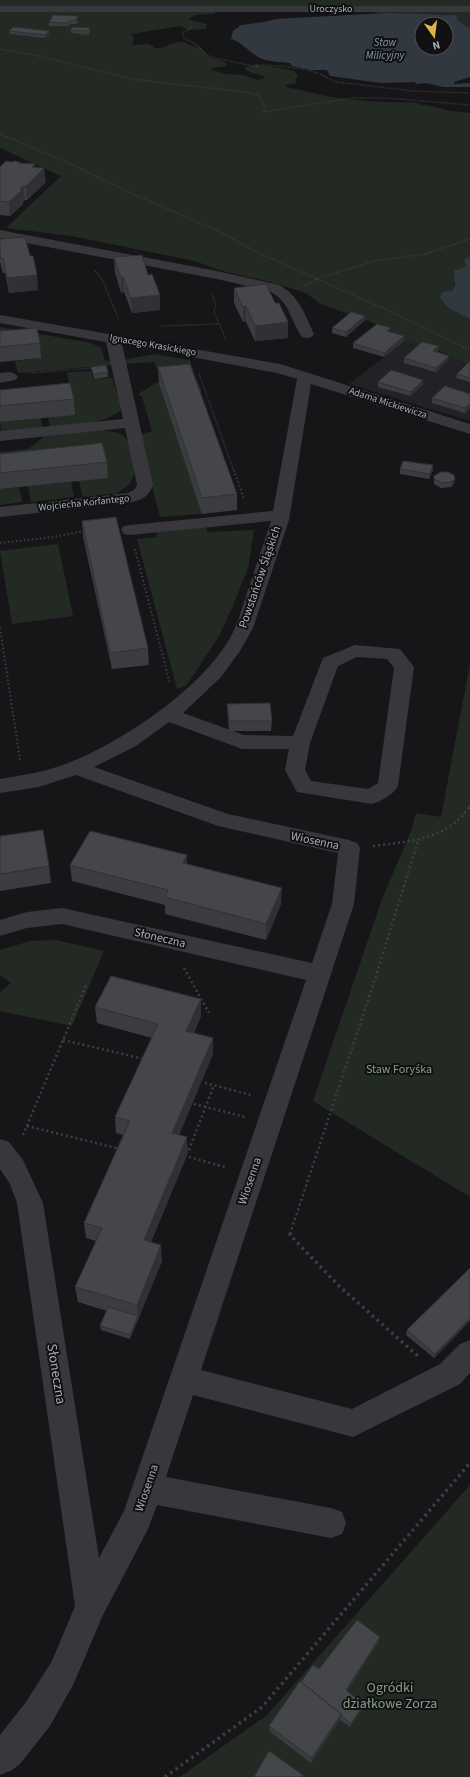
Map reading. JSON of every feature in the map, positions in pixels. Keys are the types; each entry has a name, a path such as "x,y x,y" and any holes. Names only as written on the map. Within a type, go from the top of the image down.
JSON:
{"street":[{"name":"Uroczysko","path":"0,9 470,9"},
{"path":"0,234 217,275 274,288 288,296 307,334"},
{"name":"Ignacego Krasickiego","path":"0,319 237,360 305,376"},
{"name":"Wojciecha Korfantego","path":"0,512 136,496 143,491 145,485 113,338"},
{"name":"Adama Mickiewicza","path":"305,376 470,429"},
{"name":"Powstańców Śląskich","path":"0,786 39,780 76,768 129,741 167,714 198,689 214,673 231,651 244,628 282,514 305,376"},
{"path":"0,436 132,423"},
{"name":"Powstańców Śląskich","path":"130,530 282,514"},
{"path":"355,651 393,652 404,667 388,786 372,797 304,787 295,770 300,744 330,662 355,651"},
{"path":"167,714 242,742 300,744"},
{"name":"Wiosenna","path":"0,1758 8,1752 38,1714 63,1672 91,1606 137,1518 343,904 349,848 225,821 76,768"},
{"name":"Słoneczna","path":"0,928 27,920 62,916 320,974"},
{"name":"Słoneczna","path":"6,1157 24,1183 30,1203 91,1606"},
{"path":"184,1379 352,1423 450,1374 470,1353"},
{"path":"147,1488 331,1523"}],"path":[{"path":"194,25 183,33 184,38 198,45 205,54 223,61 247,63 258,67 256,65 274,65 317,73 327,79 337,82 420,92 470,93"},
{"path":"0,49 34,55 131,79 246,92 258,95 264,106 263,112 352,98 394,99 470,105"},
{"path":"0,134 62,160 131,193 216,230 261,254 387,310 470,350"},
{"path":"288,296 316,279 375,261 425,254 470,239"},
{"path":"217,275 208,283 216,304 214,312 228,342"},
{"path":"102,279 119,321"},
{"path":"5,378 15,375 78,369"},
{"path":"199,374 250,518"},
{"path":"0,543 54,538 90,529"},
{"path":"130,530 170,684"},
{"path":"0,628 20,761"},
{"path":"349,848 382,845 443,832 462,818 470,805"},
{"path":"419,838 374,982 290,1235 338,1285 442,1378"},
{"path":"180,962 209,1012"},
{"path":"6,1157 27,1126 87,983"},
{"path":"63,1040 147,1060"},
{"path":"205,1083 254,1096"},
{"path":"189,1150 214,1085"},
{"path":"194,1104 245,1117"},
{"path":"27,1126 121,1149"},
{"path":"189,1157 225,1167"},
{"path":"165,1777 262,1707 470,1463"}],"shaded area":[{"path":"403,339 454,357 470,366 470,421 349,384 382,359"}],"green space":[{"path":"0,0 470,0 470,7 214,11 215,14 195,15 190,18 190,20 207,24 206,29 188,30 180,26 131,34 134,39 132,45 149,44 155,48 161,48 176,42 185,42 186,44 201,48 205,52 206,56 225,62 227,66 213,68 211,70 225,74 243,75 257,80 266,78 249,72 244,68 250,66 269,66 294,71 298,76 295,80 297,83 285,85 288,88 348,99 382,102 414,102 457,112 470,113 470,257 464,259 466,265 463,268 458,269 448,308 470,319 470,366 443,353 397,337 381,329 374,323 319,303 306,293 270,282 219,270 195,261 71,236 6,228 61,176 0,148"},
{"path":"470,11 470,29 450,14 406,15 369,12"},
{"path":"0,327 91,343 101,348 105,361 111,361 111,365 18,373 15,361 41,358 0,347"},
{"path":"154,354 190,360 195,376 161,379 154,362 125,364 123,360"},
{"path":"91,371 93,379 112,378 122,409 106,419 88,423 50,427 48,417 0,406 0,390 69,383 67,372"},
{"path":"192,379 197,380 202,392 195,394 202,514 160,517 140,438 142,434 152,431 142,397 138,394 156,383"},
{"path":"41,418 41,428 1,431 0,422"},
{"path":"100,429 122,434 129,442 135,469 134,475 129,485 117,493 83,497 79,481 0,471 0,452 28,449 46,435"},
{"path":"71,482 74,497 31,502 28,486"},
{"path":"19,487 22,502 0,505 0,489"},
{"path":"206,526 207,532 254,530 248,568 219,636 189,682 185,686 177,689 137,539 157,537 156,531"},
{"path":"58,544 73,616 12,624 0,551"},
{"name":"Staw Foryśka","path":"470,664 470,1197 313,1101 382,899 411,831 416,813 441,817"},
{"path":"56,940 104,951 72,1026 0,1011 0,992 11,983 0,975 0,950 30,941"},
{"name":"Ogródki działkowe Zorza","path":"470,1485 470,1777 180,1777 267,1715"}],"water":[{"name":"Staw Milicyjny","path":"387,13 456,15 458,20 470,29 470,77 454,82 454,84 470,83 470,87 443,87 426,83 417,84 414,82 381,83 330,76 327,70 311,70 292,66 290,63 274,62 262,59 254,55 238,42 231,39 233,31 241,25 276,19"},
{"path":"470,257 470,319 448,308 440,298 443,292 452,291 455,284 454,271 466,266 464,259"}],"building":[{"path":"53,15 78,16 76,20 70,20 68,23 49,22"},
{"path":"13,27 49,31 45,35 9,31"},
{"path":"72,27 90,28 89,31 71,30"},
{"path":"6,161 35,164 32,167 44,168 26,186 23,186 20,189 22,190 9,202 0,201 0,167"},
{"path":"25,237 30,256 33,256 37,275 7,278 3,258 1,259 0,254 0,239"},
{"path":"142,255 148,275 152,274 160,295 131,298 123,277 121,278 114,257"},
{"path":"266,284 275,303 279,303 288,322 255,326 246,306 243,307 234,288"},
{"path":"351,312 365,316 346,332 332,328"},
{"path":"377,324 391,328 387,331 404,336 384,353 353,343"},
{"path":"37,328 40,343 0,347 0,331"},
{"path":"422,342 439,346 433,351 449,356 436,368 404,358"},
{"path":"470,361 470,378 457,374"},
{"path":"190,364 237,494 202,498 158,367"},
{"path":"106,365 108,372 93,374 91,367"},
{"path":"391,370 423,380 411,392 378,382"},
{"path":"70,383 74,399 0,406 0,390"},
{"path":"445,386 470,394 470,404 465,408 432,398"},
{"path":"102,443 107,462 0,473 0,454"},
{"path":"403,461 433,465 430,474 400,469"},
{"path":"441,472 448,472 454,475 455,479 451,482 442,483 434,479 434,476"},
{"path":"116,517 148,648 110,653 82,521"},
{"path":"270,703 272,721 229,721 227,704"},
{"path":"43,830 49,866 0,874 0,836"},
{"path":"90,831 187,855 183,863 282,888 266,924 165,897 168,890 70,865"},
{"path":"111,976 201,999 186,1031 213,1038 172,1133 187,1137 144,1240 161,1245 137,1305 75,1287 102,1228 84,1223 130,1121 115,1117 158,1024 95,1007"},
{"path":"470,1268 470,1318 435,1354 407,1330"},
{"path":"108,1307 138,1316 130,1335 100,1326"},
{"path":"357,1620 380,1637 346,1690 364,1704 351,1724 341,1716 341,1714 301,1682 313,1665 319,1669"},
{"path":"300,1681 341,1714 312,1758 269,1726"},
{"path":"269,1751 303,1775 302,1777 254,1777"}]}
